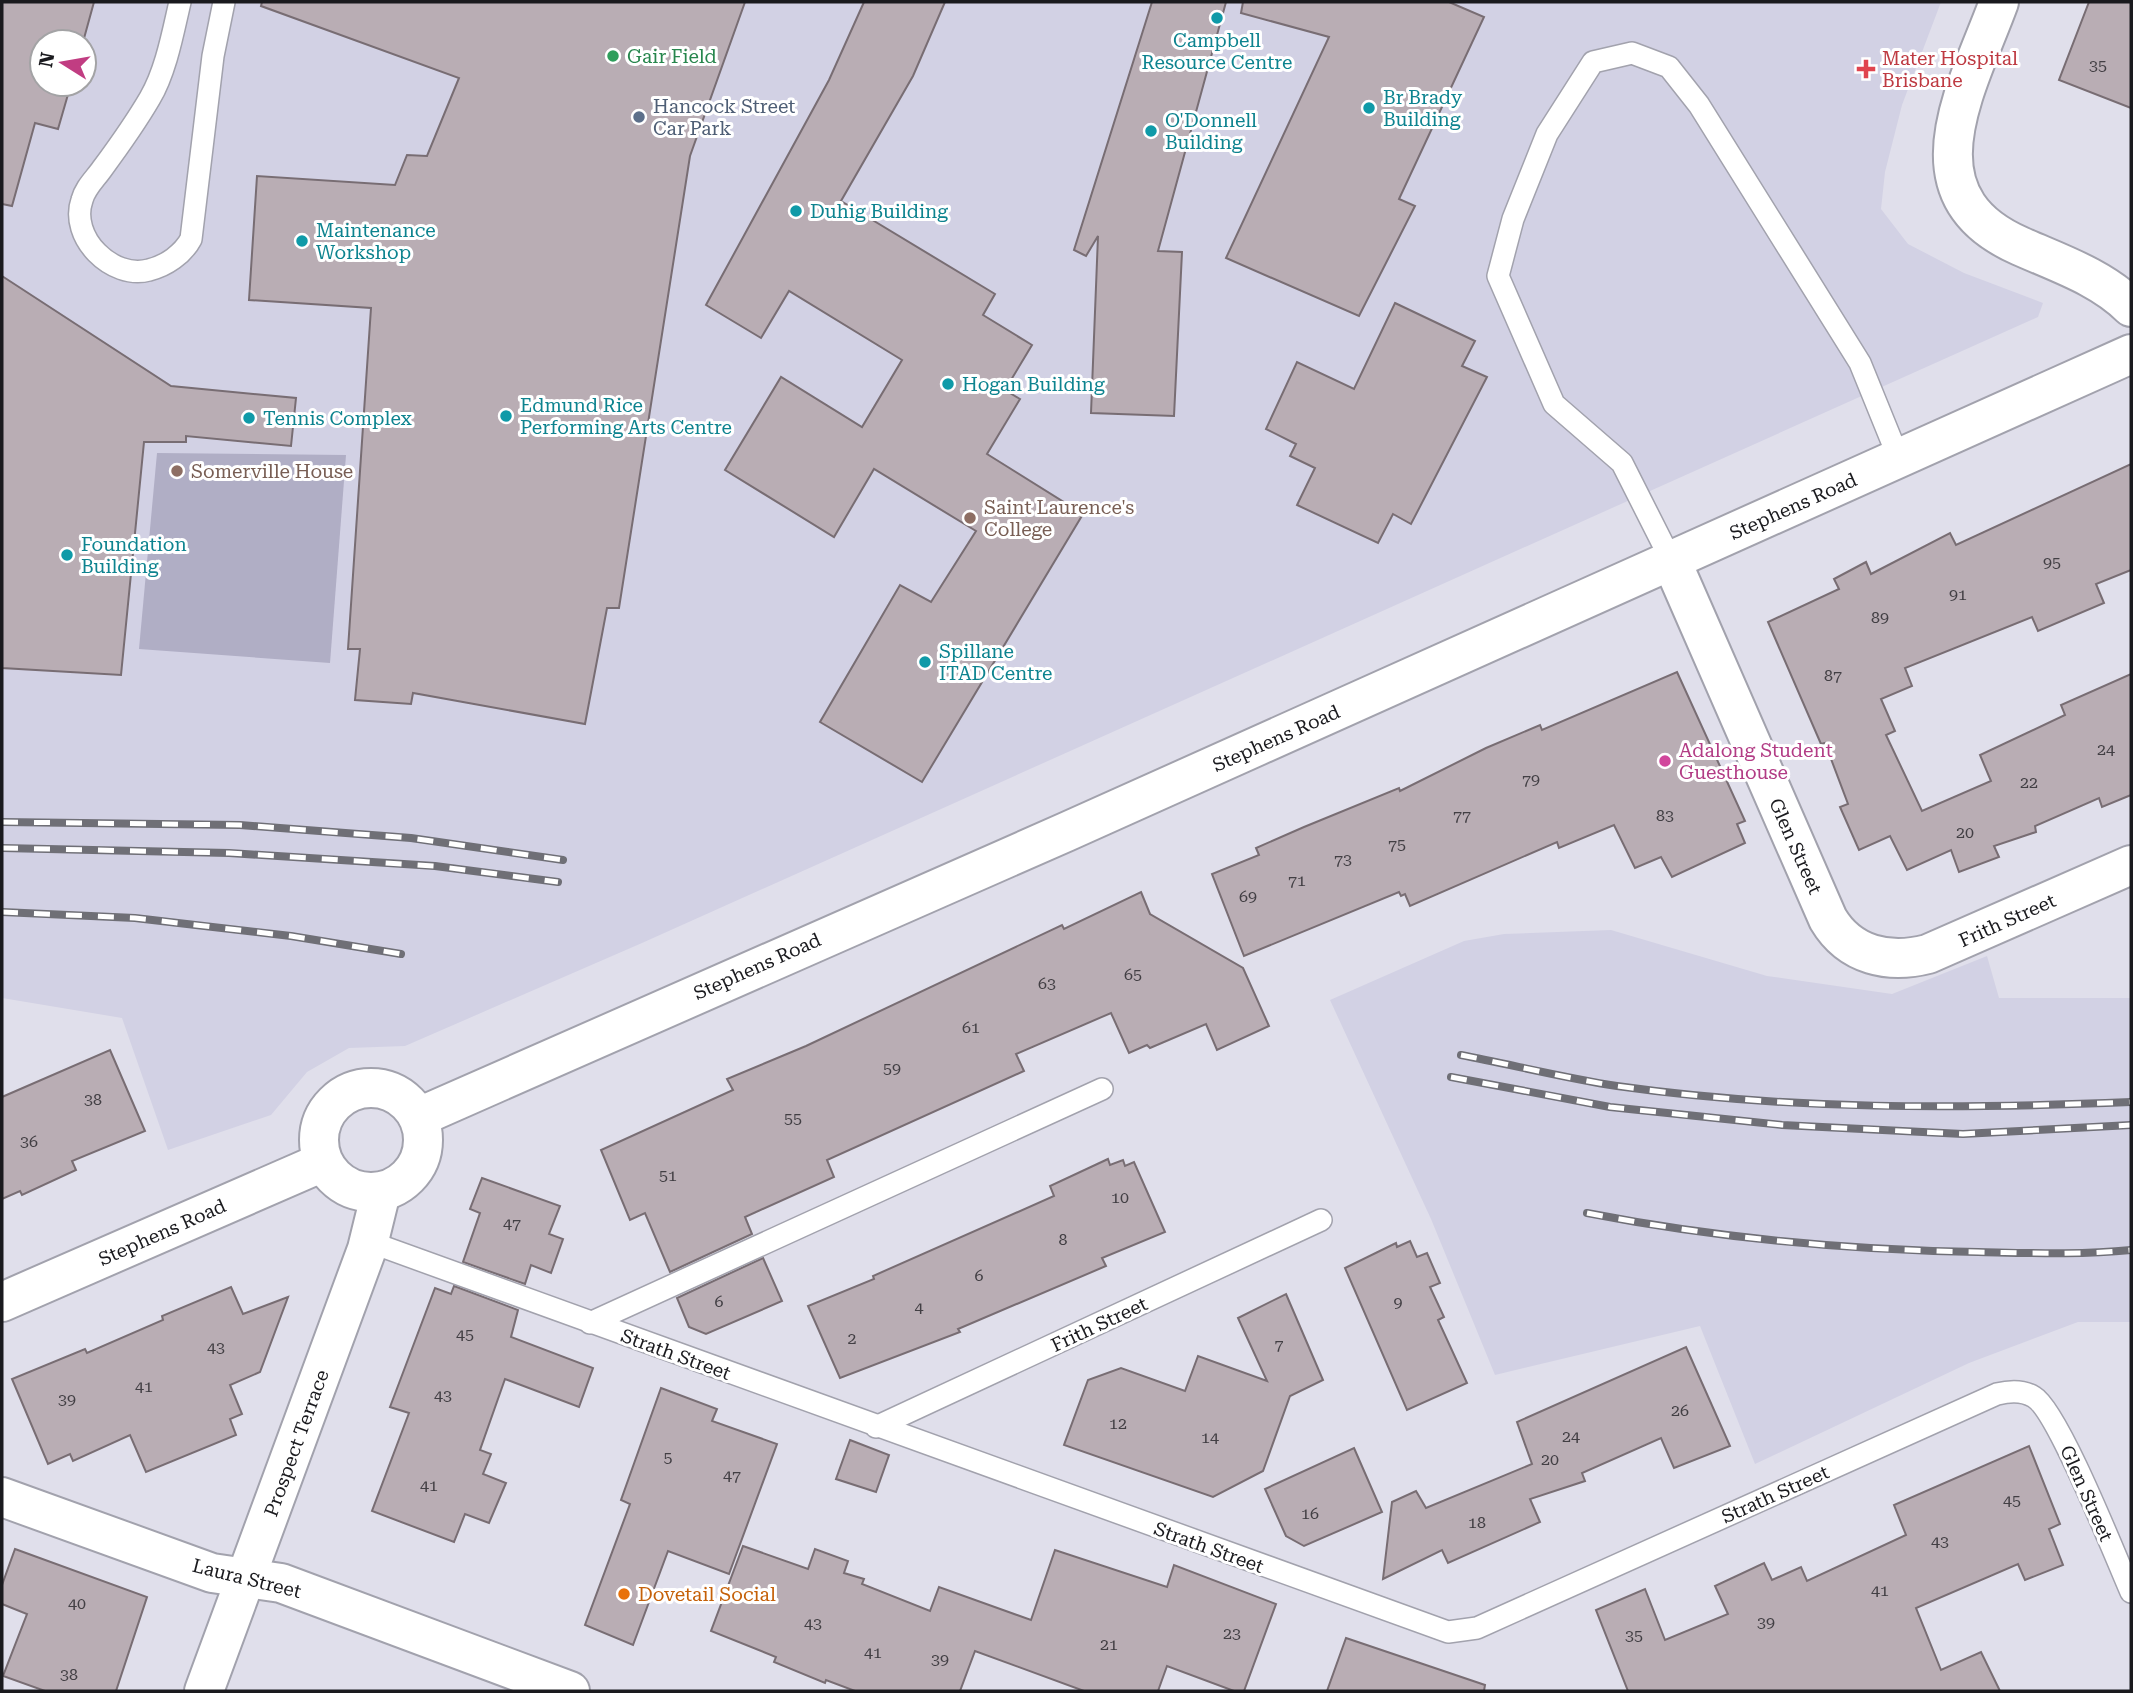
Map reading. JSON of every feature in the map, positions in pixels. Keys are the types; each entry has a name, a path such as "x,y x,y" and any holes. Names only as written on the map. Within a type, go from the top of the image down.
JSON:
{"street":[{"path":"1999,2 1954,130 1951,157 1957,184 1970,208 1989,230 2090,277 2131,307"},
{"name":"Stephens Road","path":"419,1117 2131,355"},
{"name":"Glen Street","path":"1671,560 1828,919 1844,940 1879,957"},
{"name":"Frith Street","path":"1879,957 1909,959 1928,954 2131,864"},
{"path":"374,1087 392,1091 408,1102 419,1117 424,1137 422,1156 405,1180 381,1192 363,1192 347,1187 332,1177 323,1161 318,1144 320,1126 328,1110 341,1097 356,1089 374,1087"},
{"name":"Stephens Road","path":"2,1302 323,1161"},
{"name":"Prospect Terrace","path":"204,1691 370,1242 381,1192"},
{"name":"Laura Street","path":"2,1497 212,1573 289,1586 570,1691"}],"lane":[{"path":"180,2 151,96 87,188 78,214 81,229 91,247 112,264 127,271 140,272 160,267 181,252 191,239 212,56 224,2"},
{"path":"1671,560 1622,463 1554,404 1498,276 1513,219 1547,134 1593,62 1632,54 1669,67 1699,105 1860,363 1899,459"},
{"path":"590,1323 1102,1090"},
{"name":"Frith Street","path":"876,1427 1321,1220"},
{"name":"Strath Street","path":"370,1242 1428,1627 1458,1632 1477,1628 1997,1394 2014,1391 2036,1398"},
{"name":"Glen Street","path":"2036,1398 2059,1431 2131,1592"}],"shaded area":[{"name":"Saint Laurence's College","path":"2,2 1941,2 1902,105 1885,172 1881,209 1908,244 1964,273 2043,303 2038,317 642,943 405,1046 349,1048 307,1072 271,1115 168,1150 122,1018 2,998"},
{"path":"157,453 346,455 330,663 139,649"},
{"path":"1611,930 1767,976 1892,994 1987,956 1999,998 2131,998 2131,1322 2078,1322 1969,1363 1755,1464 1700,1326 1495,1375 1431,1219 1330,1000 1464,941 1504,934"}],"building":[{"path":"2,2 94,2 87,28 28,28 28,98 67,98 58,129 35,123 12,206 2,204"},
{"name":"Edmund Rice Performing Arts Centre","path":"262,2 745,2 690,156 619,608 607,608 585,724 413,693 411,704 355,700 360,649 348,649 371,308 249,300 257,176 395,185 407,155 427,156 459,78 261,6"},
{"path":"864,2 945,2 913,76 841,201 995,294 983,315 1032,345 1005,390 1020,399 987,454 1083,514 922,782 820,722 900,585 931,602 976,531 874,469 834,537 725,470 781,377 862,427 902,360 789,291 761,338 706,305 829,80"},
{"name":"O'Donnell Building","path":"1152,2 1226,2 1158,251 1182,252 1174,416 1091,413 1098,236 1086,256 1074,250"},
{"name":"Br Brady Building","path":"1243,2 1449,2 1484,17 1399,199 1415,206 1359,316 1226,258 1329,37 1241,13"},
{"path":"2089,2 2131,2 2131,108 2059,80"},
{"name":"Foundation Building","path":"2,276 171,386 296,398 291,446 186,436 186,442 144,442 121,675 2,668"},
{"path":"1395,303 1475,341 1462,366 1487,377 1411,524 1393,514 1378,543 1297,505 1315,468 1290,456 1296,444 1266,429 1297,362 1354,389"},
{"path":"2131,464 2131,570 2096,584 2104,603 2038,631 2032,617 1905,668 1912,686 1881,699 1895,731 1886,735 1922,811 1991,781 1980,755 2065,715 2061,705 2131,674 2131,795 2102,807 2099,798 2035,826 2036,832 1994,846 1999,857 1959,872 1951,850 1907,870 1890,836 1859,850 1840,807 1848,804 1825,743 1821,744 1768,622 1839,589 1834,579 1866,562 1871,574 1950,533 1956,545"},
{"path":"1677,672 1745,821 1737,824 1745,843 1672,877 1661,857 1635,868 1614,825 1559,848 1557,842 1410,906 1405,894 1401,896 1399,892 1244,956 1212,874 1259,855 1256,848 1304,827 1399,788 1400,791 1486,748 1540,725 1542,730"},
{"path":"1141,892 1150,914 1243,968 1269,1026 1217,1050 1206,1024 1150,1048 1147,1045 1129,1053 1111,1013 1016,1054 1024,1071 827,1160 834,1177 745,1217 752,1234 670,1272 645,1213 630,1220 601,1150 733,1090 727,1079 806,1046 1062,925 1064,929"},
{"path":"110,1050 145,1131 72,1161 76,1170 22,1195 20,1191 2,1199 2,1097"},
{"path":"1108,1159 1110,1165 1123,1160 1125,1166 1134,1162 1165,1232 1102,1258 1106,1266 958,1329 960,1332 840,1378 808,1306 874,1279 873,1276 1054,1196 1050,1186"},
{"path":"482,1178 560,1206 549,1234 563,1239 551,1273 531,1265 525,1284 463,1262 480,1213 470,1209"},
{"path":"1410,1241 1417,1257 1427,1253 1440,1283 1430,1287 1444,1317 1438,1320 1467,1383 1407,1410 1345,1268 1396,1243 1397,1247"},
{"path":"763,1258 782,1301 706,1334 689,1327 677,1298"},
{"path":"454,1286 518,1310 511,1337 593,1368 579,1407 505,1379 480,1450 491,1454 483,1474 506,1483 489,1523 465,1514 454,1542 372,1511 409,1413 390,1407 435,1288 451,1294"},
{"path":"231,1287 243,1314 288,1297 260,1372 230,1385 242,1414 230,1419 236,1435 146,1472 130,1435 73,1461 70,1454 48,1464 12,1379 85,1349 87,1353 163,1320 162,1316"},
{"path":"1286,1294 1323,1380 1290,1396 1263,1471 1213,1497 1064,1445 1088,1380 1121,1368 1185,1391 1198,1356 1267,1381 1238,1318"},
{"path":"1686,1347 1730,1446 1674,1468 1661,1438 1582,1473 1585,1481 1530,1499 1540,1522 1448,1563 1442,1550 1383,1579 1392,1502 1416,1491 1426,1508 1532,1464 1517,1422"},
{"path":"661,1388 717,1409 712,1421 777,1444 729,1574 668,1551 633,1645 585,1625 630,1504 621,1500"},
{"path":"850,1440 889,1455 876,1492 836,1479"},
{"path":"2029,1446 2060,1524 2049,1529 2063,1565 2025,1580 2018,1564 1916,1608 1941,1670 1981,1652 2000,1691 1628,1691 1596,1610 1645,1589 1665,1640 1728,1614 1715,1586 1764,1563 1772,1580 1801,1567 1807,1581 1906,1535 1894,1505"},
{"path":"1354,1448 1382,1512 1304,1546 1286,1536 1265,1489"},
{"path":"743,1546 808,1569 815,1549 848,1561 844,1573 864,1579 862,1584 930,1611 939,1587 1031,1620 1055,1550 1167,1587 1174,1565 1276,1604 1244,1691 1234,1691 1167,1666 1158,1691 1084,1691 975,1651 960,1691 855,1691 826,1680 825,1683 774,1662 776,1657 711,1631"},
{"path":"15,1549 147,1597 116,1691 45,1691 3,1676 27,1614 2,1604 2,1585"},
{"path":"1346,1638 1485,1685 1484,1691 1327,1691"}],"railway":[{"path":"2,822 240,825 411,838 563,860"},
{"path":"2,848 229,853 435,866 558,882"},
{"path":"2,912 135,918 291,936 401,954"},
{"path":"1461,1055 1617,1086 1745,1100 1874,1106 2131,1102"},
{"path":"1451,1077 1610,1107 1782,1125 1963,1134 2131,1125"},
{"path":"1587,1213 1733,1236 1831,1245 1929,1251 2035,1253 2131,1250"}],"place":[{"name":"Campbell Resource Centre","path":"1217,18"},
{"name":"Gair Field","path":"613,56"},
{"name":"Mater Hospital Brisbane","path":"1866,69"},
{"name":"Br Brady Building","path":"1369,108"},
{"name":"Hancock Street Car Park","path":"639,117"},
{"name":"O'Donnell Building","path":"1151,131"},
{"name":"Duhig Building","path":"796,211"},
{"name":"Maintenance Workshop","path":"302,241"},
{"name":"Hogan Building","path":"948,384"},
{"name":"Edmund Rice Performing Arts Centre","path":"506,416"},
{"name":"Tennis Complex","path":"249,418"},
{"name":"Somerville House","path":"177,471"},
{"name":"Saint Laurence's College","path":"970,518"},
{"name":"Foundation Building","path":"67,555"},
{"name":"Spillane ITAD Centre","path":"925,662"},
{"name":"Adalong Student Guesthouse","path":"1665,761"},
{"name":"Dovetail Social","path":"624,1594"}]}
